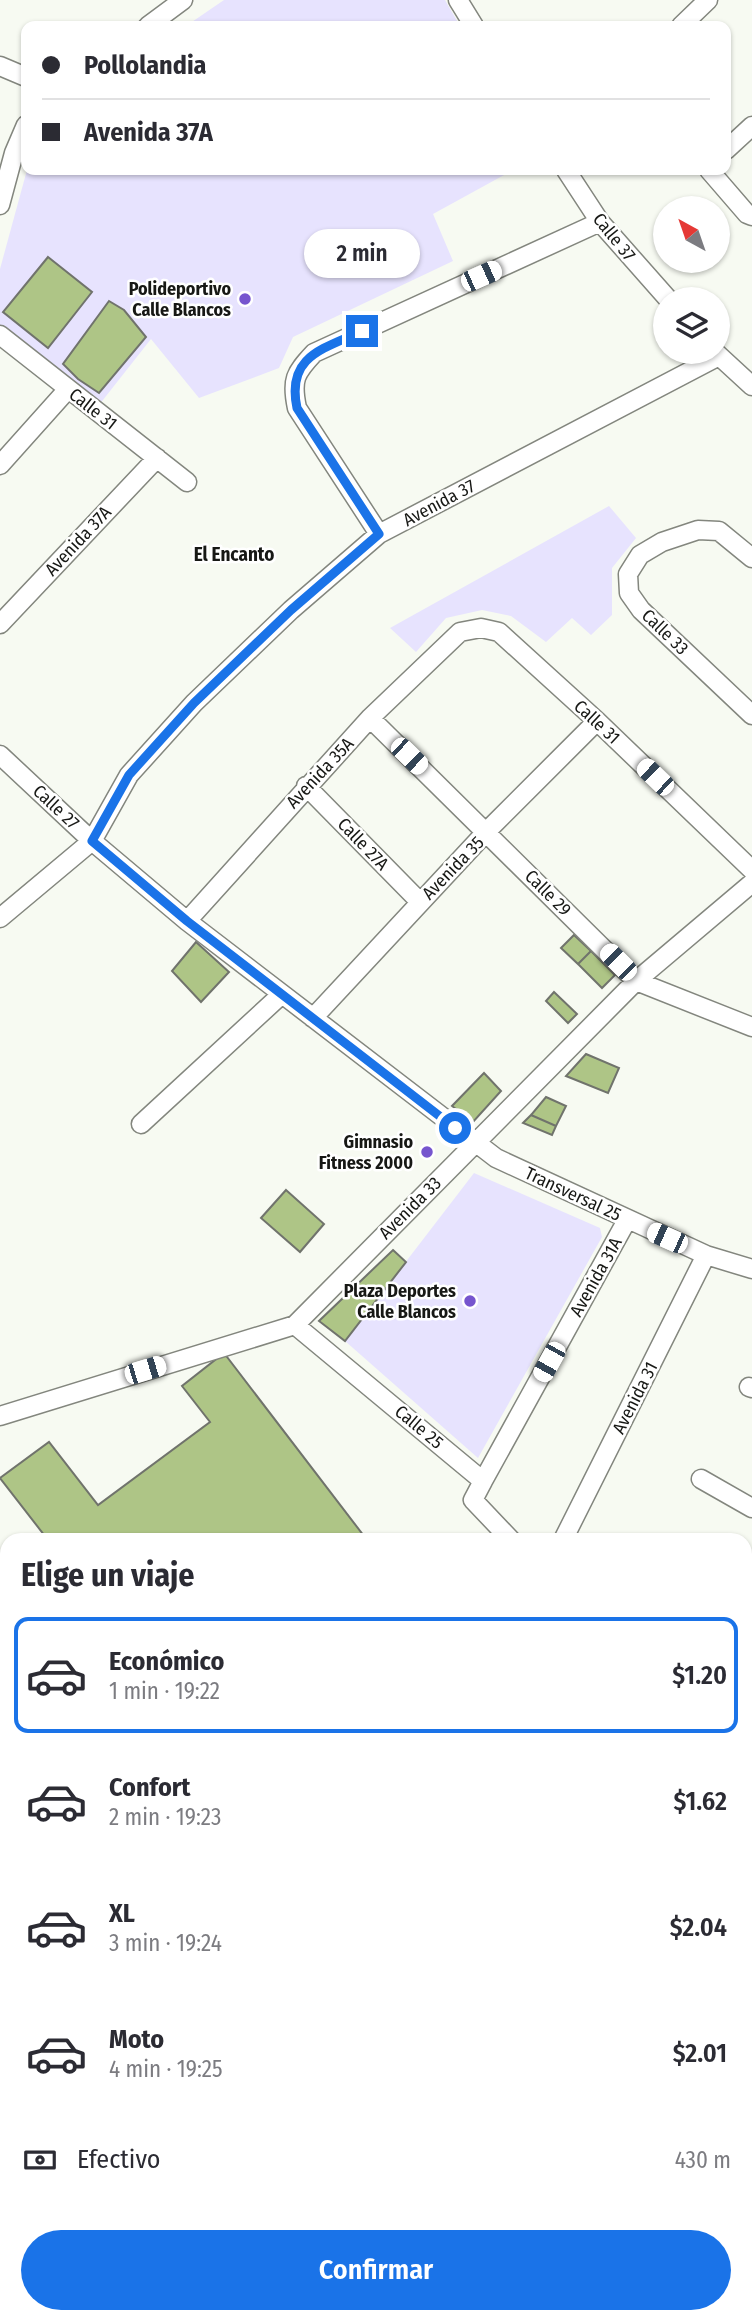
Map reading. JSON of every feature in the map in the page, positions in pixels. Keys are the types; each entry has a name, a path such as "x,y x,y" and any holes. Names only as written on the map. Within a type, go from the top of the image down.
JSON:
{"street":[{"path":"155,21 183,0"},
{"path":"458,0 471,21"},
{"path":"686,21 708,0"},
{"path":"0,66 21,75"},
{"path":"731,145 752,126"},
{"path":"0,205 21,137"},
{"name":"Calle 37","path":"569,175 600,222 657,287"},
{"path":"713,175 747,214 752,216"},
{"path":"379,534 297,408 293,389 299,369 314,353 600,222"},
{"name":"Calle 31","path":"0,335 187,482"},
{"name":"Avenida 37","path":"4,909 92,841 129,775 194,703 291,610 379,534 698,364"},
{"path":"728,364 752,386"},
{"path":"0,464 68,389"},
{"name":"Avenida 37A","path":"0,624 157,458"},
{"name":"Calle 33","path":"752,558 719,531 698,530 662,542 640,555 628,574 629,593 641,610 752,715"},
{"name":"Calle 31","path":"460,632 481,628 499,632 597,721 752,870"},
{"name":"Avenida 35A","path":"187,921 370,718 460,632"},
{"name":"Calle 29","path":"370,718 636,981 752,1027"},
{"name":"Avenida 35","path":"313,1018 487,831 597,721"},
{"name":"Calle 27","path":"0,755 92,841 187,921 475,1144"},
{"name":"Calle 27A","path":"306,786 420,902"},
{"name":"Avenida 33","path":"0,1416 295,1325 636,981 752,883"},
{"path":"141,1124 282,993"},
{"name":"Transversal 25","path":"475,1144 496,1158 627,1220 706,1255 752,1269"},
{"name":"Avenida 31A","path":"484,1481 627,1220"},
{"name":"Avenida 31","path":"567,1533 706,1255"},
{"name":"Calle 25","path":"295,1325 484,1481"},
{"path":"701,1479 752,1508"},
{"path":"484,1481 473,1500 504,1533"}],"shaded area":[{"path":"224,0 445,0 457,21 193,21"},
{"name":"Polideportivo Calle Blancos","path":"26,175 504,175 433,214 453,261 293,337 279,368 199,398 151,339 99,405 0,325 0,269","holes":["48,257 92,292 48,347 4,312"]},
{"path":"609,506 636,538 612,568 612,615 591,635 572,618 546,642 511,616 482,610 446,618 416,652 390,628"},
{"name":"Plaza Deportes Calle Blancos","path":"474,1173 600,1228 602,1237 478,1458 345,1341"}],"building":[{"path":"48,257 92,292 48,348 3,312"},
{"path":"109,301 124,310 146,337 99,393 78,379 63,364"},
{"path":"574,935 591,951 578,964 561,948"},
{"path":"196,942 229,972 201,1002 172,971"},
{"path":"591,951 615,975 602,988 578,964"},
{"path":"554,992 577,1014 568,1023 546,1001"},
{"path":"586,1054 619,1068 608,1093 566,1076"},
{"path":"484,1073 501,1091 473,1122 452,1106"},
{"path":"546,1097 566,1106 556,1126 531,1115"},
{"path":"531,1115 556,1126 552,1135 523,1123"},
{"path":"286,1190 324,1224 300,1252 261,1218"},
{"path":"393,1250 406,1262 345,1341 319,1321"},
{"path":"224,1353 362,1533 43,1533 0,1478 49,1442 98,1505 210,1422 182,1386"}],"place":[{"name":"Polideportivo Calle Blancos","path":"245,299"},
{"name":"Gimnasio Fitness 2000","path":"427,1152"},
{"name":"Plaza Deportes Calle Blancos","path":"470,1301"}],"district":[{"name":"El Encanto","path":"234,554"}],"route":[{"path":"362,331 314,353 299,369 293,389 297,408 379,534 291,610 194,703 129,775 92,841 187,921 455,1128"}]}
